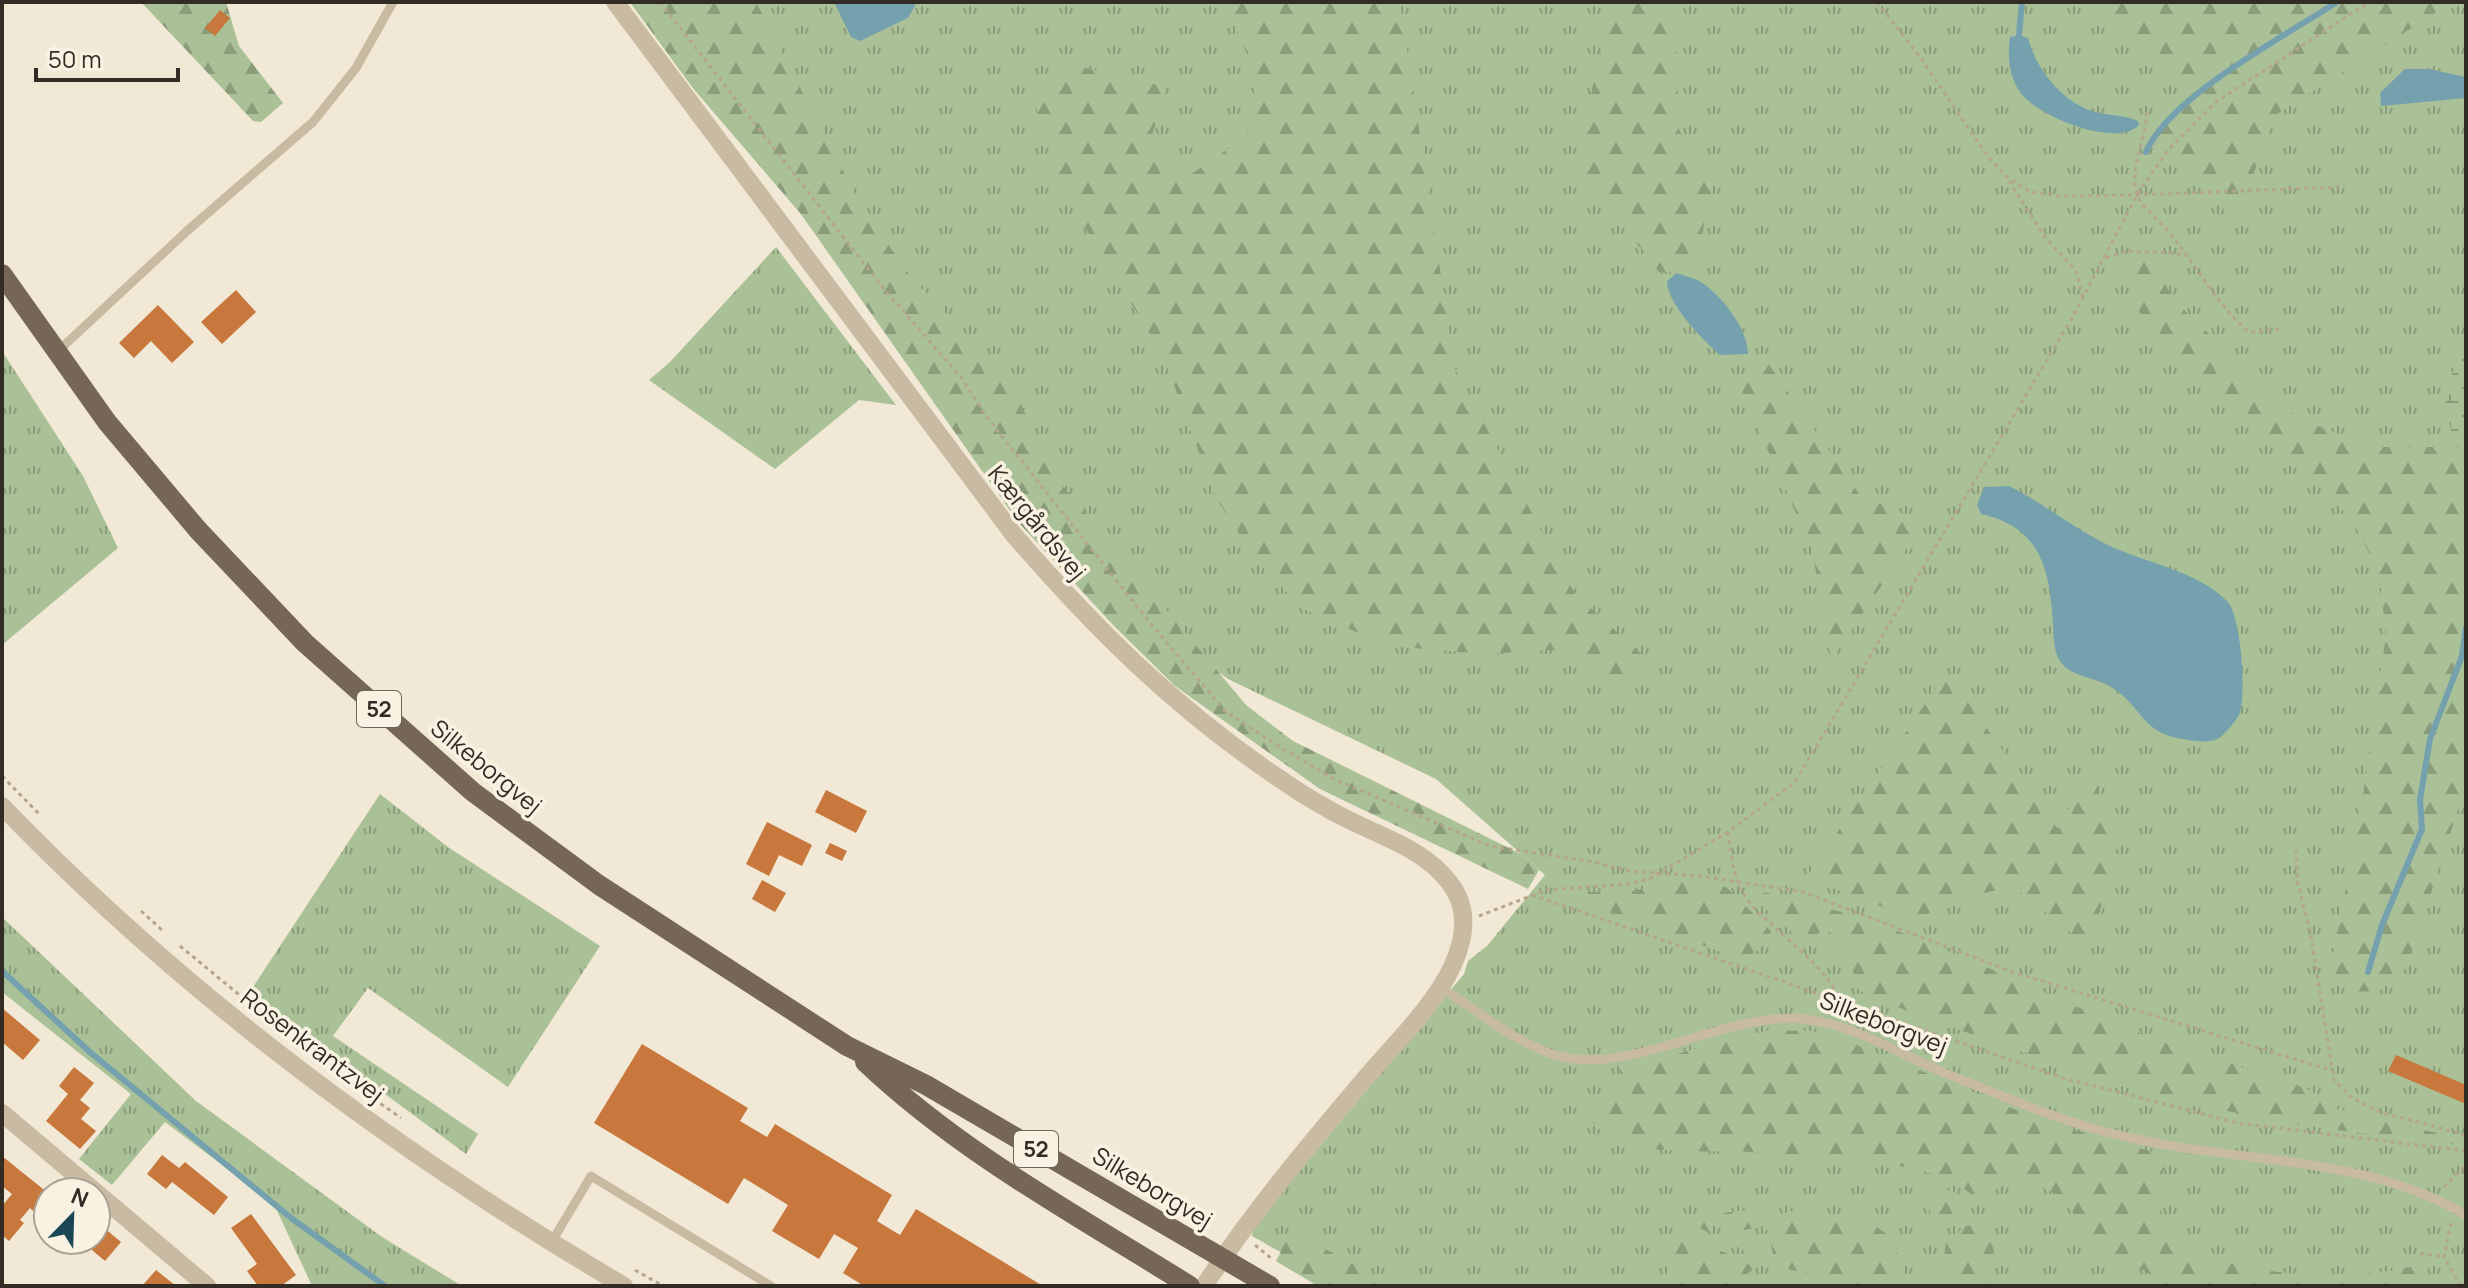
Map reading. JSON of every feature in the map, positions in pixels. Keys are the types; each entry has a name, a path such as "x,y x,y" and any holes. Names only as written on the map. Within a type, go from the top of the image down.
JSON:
{"main road":[{"name":"Silkeborgvej","path":"2,274 56,353 198,530 305,643 434,759 599,885 847,1046 926,1085 1270,1286"},
{"name":"Silkeborgvej","path":"847,1046 909,1104 1014,1178 1190,1286"}],"street":[{"name":"Kærgårdsvej","path":"615,2 1005,524 1067,596 1164,693 1221,738 1284,782 1349,820 1413,850 1435,866 1452,885 1463,910 1464,923"},
{"name":"Rosenkrantzvej","path":"2,806 58,864 152,950 304,1072 460,1185 624,1286"},
{"path":"1441,988 1464,935 1464,923"},
{"name":"Silkeborgvej","path":"1204,1286 1305,1149 1441,988"},
{"path":"2,1113 207,1286"}],"lane":[{"path":"56,353 187,231 313,122 356,68 393,2"},
{"name":"Silkeborgvej","path":"1441,988 1555,1055 1594,1061 1777,1018 1808,1019 1845,1030 1950,1075 2113,1134 2389,1179 2436,1197 2466,1215"},
{"path":"551,1243 591,1176 771,1286"}],"path":[{"path":"660,2 883,288 961,377 986,416 1146,618 1225,711 1334,779 1490,846 1658,874 1738,881 1803,892 2026,976 2330,1070"},
{"path":"1877,2 1920,57 1988,157 2007,177 2045,237 2076,271 2084,298"},
{"path":"1464,923 1546,890 1630,884 1658,874 1728,832 1795,782 2084,298 2137,195 2184,130 2216,102 2369,2"},
{"path":"2147,112 2145,135 2135,170 2137,195 2186,254 2231,317 2249,332 2282,329"},
{"path":"2007,177 2031,192 2047,195 2137,195 2338,187"},
{"path":"2106,258 2127,251 2186,254"},
{"path":"2,776 42,817"},
{"path":"1728,832 1742,892 1816,966 1842,1000 1845,1030"},
{"path":"2296,849 2297,881 2310,930 2330,1070 2352,1098 2377,1111 2466,1135"},
{"path":"1532,895 2063,1078 2238,1123 2466,1151"},
{"path":"135,906 166,935"},
{"path":"178,944 292,1038"},
{"path":"363,1091 411,1126"},
{"path":"2436,1197 2466,1164"},
{"path":"2454,1208 2444,1257 2461,1286"},
{"path":"1254,1244 1271,1258"},
{"path":"2420,1253 2444,1257"},
{"path":"625,1264 663,1286"}],"green space":[{"path":"141,2 226,2 239,46 283,103 261,122 253,121"},
{"path":"630,2 2466,2 2466,1286 1318,1286 1276,1261 1281,1252 1252,1236 1253,1226 1464,974 1468,961 1487,946 1545,875 1436,779 1228,679 1019,523 801,214 693,88"},
{"path":"630,2 756,2 860,204 913,280 1009,377 1051,472 1246,705 1293,741 1523,855 1539,870 1528,889 1320,789 1175,686 1113,625 1019,523 801,214 693,88"},
{"path":"1226,2 1400,2 1455,369 1575,594 1649,661 1625,688 1568,649 1485,654 1389,646 1303,609 1256,560 1216,498 1163,356 1063,191 1035,105 1069,64 1167,87 1145,158 1187,177 1247,136 1256,77"},
{"path":"1616,2 1675,2 1679,130 1711,180 1698,262 1677,273 1659,272 1586,178 1584,129 1599,55"},
{"path":"2095,2 2452,2 2274,116 2236,224 2159,131 2199,86 2099,15"},
{"path":"776,247 896,405 859,400 775,469 649,380 670,362"},
{"path":"2142,255 2152,259 2173,299 2208,333 2254,396 2280,404 2299,418 2371,447 2466,447 2466,785 2407,967 2379,991 2348,992 2330,969 2361,810 2386,635 2379,571 2351,519 2302,469 2212,393 2173,348 2141,324 2133,261"},
{"path":"2466,331 2466,430 2451,432 2445,396"},
{"path":"2,351 83,476 118,548 2,645"},
{"path":"1767,362 1860,495 1924,523 1831,660 1812,549 1740,388"},
{"path":"1947,672 2058,829 2090,768 2117,847 2090,948 2013,886 1937,905 1921,922 1806,878"},
{"path":"380,794 448,847 600,946 508,1087 368,988 333,1036 478,1134 466,1154 249,993"},
{"path":"1682,882 1726,887 1771,931 1766,941 1755,952 1741,959 1577,901 1580,892 1620,893"},
{"path":"1756,891 1805,902 1901,932 2153,1039 2291,1082 2313,1092 2329,1107 2466,1140 2466,1146 2311,1126 2218,1109 2086,1072 1956,1029 1870,997 1857,988 1850,950 1842,938 1822,931 1804,943 1754,898"},
{"path":"2,917 196,1101 382,1237 462,1286 312,1286 274,1204 165,1122 112,1185 112,1176 101,1176 79,1159 131,1094 2,992"},
{"path":"1769,1030 1813,1031 1860,1046 2043,1121 2164,1155 2163,1228 2172,1242 2185,1250 2256,1269 2315,1275 2374,1273 2430,1262 2421,1286 2167,1286 2127,1259 2085,1242 2078,1218 2062,1198 2038,1185 2014,1181 1976,1198 1958,1184 1937,1175 1890,1165 1794,1160 1739,1151 1652,1148 1629,1144 1610,1136 1594,1124 1585,1107 1590,1099 1612,1092 1622,1079 1619,1069"},
{"path":"1948,1190 1957,1193 1965,1205 1963,1210 1941,1221 1932,1218 1926,1200"},
{"path":"1700,1205 1713,1212 1713,1235 1690,1223"},
{"path":"1755,1209 1755,1228 1724,1234 1723,1213"},
{"path":"1790,1211 1875,1226 1888,1235 1905,1270 1901,1277 1864,1286 1787,1269 1774,1258 1766,1224"},
{"path":"1973,1225 1988,1237 1994,1251 1989,1286 1951,1286 1942,1270 1946,1242 1965,1226"},
{"path":"1684,1233 1756,1268 1729,1286 1661,1286"},
{"path":"1757,1235 1762,1260 1728,1242"},
{"path":"1288,1236 1311,1241 1392,1286 1318,1286 1276,1261 1281,1252 1266,1244"}],"water":[{"path":"834,2 916,4 908,18 860,41 851,37"},
{"path":"2019,35 2028,38 2045,74 2064,95 2087,109 2133,119 2139,125 2128,131 2095,131 2042,111 2020,92 2013,79 2010,37"},
{"path":"2405,69 2429,69 2466,77 2466,98 2381,106 2380,93"},
{"path":"1677,273 1701,282 1725,304 1744,334 1748,354 1720,355 1696,331 1679,311 1669,290 1667,281"},
{"path":"2009,486 2095,538 2187,575 2216,591 2228,602 2233,610 2239,639 2242,691 2239,715 2221,736 2201,742 2165,735 2151,726 2113,688 2063,665 2056,651 2049,586 2038,554 2017,529 1981,514 1977,505 1984,487"}],"building":[{"path":"220,10 230,18 215,36 205,28"},
{"path":"236,290 256,312 222,344 201,322"},
{"path":"158,305 194,342 172,363 151,341 134,358 119,343"},
{"path":"826,790 867,811 856,833 815,812"},
{"path":"767,822 812,845 802,866 779,855 769,876 746,864"},
{"path":"830,843 847,851 842,861 825,853"},
{"path":"762,880 786,893 775,912 752,899"},
{"path":"2,1008 40,1040 23,1060 2,1042"},
{"path":"642,1044 748,1108 740,1121 767,1137 775,1124 892,1195 877,1221 900,1235 916,1209 1043,1286 864,1286 843,1273 858,1248 834,1234 819,1259 772,1231 788,1205 744,1178 728,1204 594,1123"},
{"path":"2396,1055 2466,1085 2466,1104 2388,1071"},
{"path":"74,1067 94,1083 80,1100 90,1108 81,1119 96,1131 80,1149 46,1121 68,1094 59,1086"},
{"path":"162,1155 179,1168 185,1162 228,1197 214,1215 172,1182 166,1189 147,1174"},
{"path":"2,1156 32,1180 32,1210 30,1208 20,1220 24,1223 9,1241 2,1235 2,1206 12,1194 2,1186"},
{"path":"251,1214 296,1275 281,1286 258,1286 247,1271 257,1264 231,1228"},
{"path":"112,1234 121,1242 112,1253"},
{"path":"156,1270 176,1286 142,1286"}],"waterway":[{"path":"2019,35 2022,2"},
{"path":"2146,152 2159,131 2203,89 2337,2"},
{"path":"2368,972 2382,925 2422,829 2420,800 2430,739 2462,656 2466,628"},
{"path":"2,971 91,1053 291,1218 385,1286"}]}
